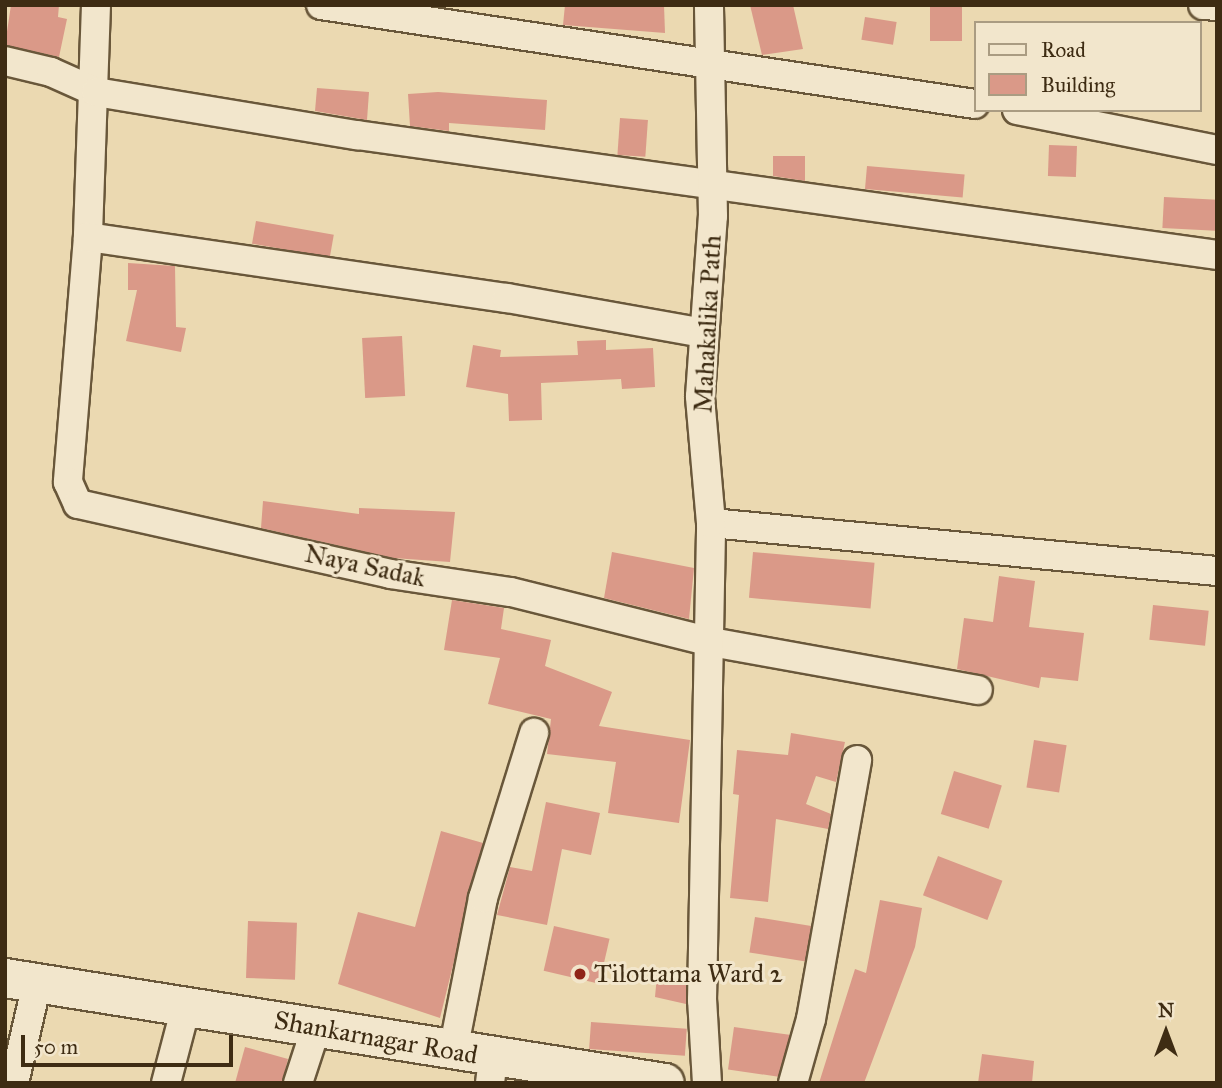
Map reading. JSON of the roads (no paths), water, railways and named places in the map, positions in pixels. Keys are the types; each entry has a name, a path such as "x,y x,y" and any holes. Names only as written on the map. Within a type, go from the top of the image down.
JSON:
{"street":[{"name":"Naya Sadak","path":"96,5 96,92 88,237 68,482 79,504 390,574 511,592 711,642"},
{"path":"321,5 974,104"},
{"name":"Mahakalika Path","path":"709,5 711,186 700,396 711,523 711,642"},
{"path":"1203,5 1217,6"},
{"path":"5,61 51,72 96,92 711,186 1217,255"},
{"path":"1027,112 1217,150"},
{"path":"88,237 507,298 703,333"},
{"path":"711,523 1217,570"},
{"path":"707,1083 702,1000 711,642 978,690"},
{"path":"453,1051 482,898 534,733"},
{"path":"793,1083 811,1019 857,760"},
{"path":"14,1083 21,981"},
{"name":"Shankarnagar Road","path":"21,981 453,1051 492,1070 665,1083"},
{"path":"166,1083 186,1007"},
{"path":"298,1083 316,1028"}],"place":[{"name":"Tilottama Ward 2","path":"580,974"}]}
